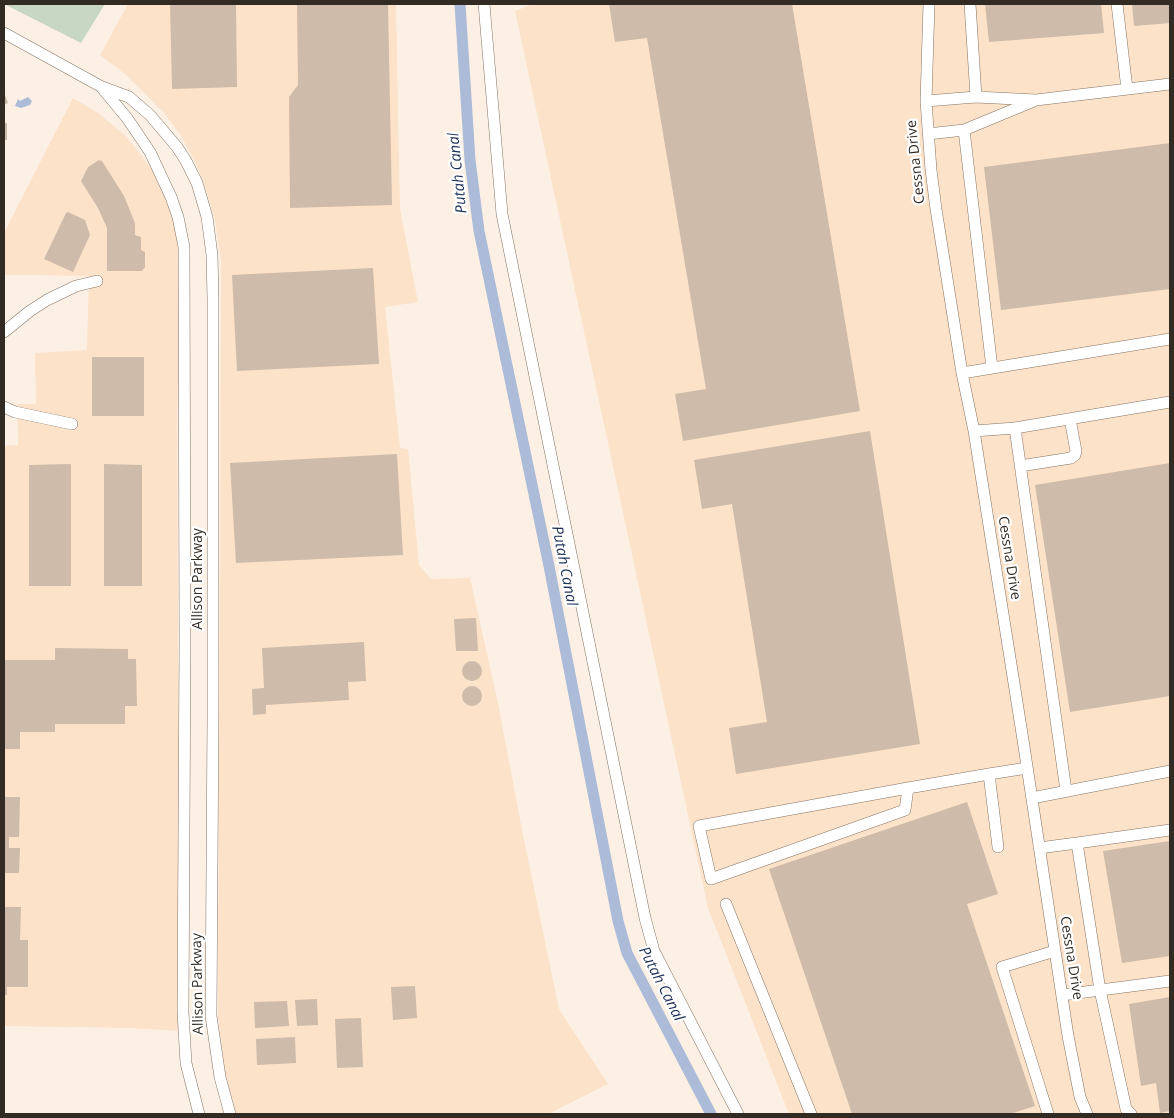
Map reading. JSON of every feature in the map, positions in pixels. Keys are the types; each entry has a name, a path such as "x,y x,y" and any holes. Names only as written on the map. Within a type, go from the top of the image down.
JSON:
{"street":[{"path":"484,4 502,214 645,918 654,950 738,1114"},
{"name":"Cessna Drive","path":"929,4 926,101 936,209 962,373 974,431 1075,1075 1080,1097 1087,1114"},
{"path":"970,4 976,97"},
{"path":"1117,4 1127,89"},
{"name":"Allison Parkway","path":"4,34 102,87 129,97 150,115 178,147 197,183 207,217 212,255 213,717 211,1016 220,1077 230,1114"},
{"path":"926,101 976,97 1036,100 1170,84"},
{"name":"Allison Parkway","path":"102,87 150,152 171,197 178,217 184,247 182,992 186,1063 199,1114"},
{"path":"928,134 964,130 1036,100"},
{"path":"964,130 992,368"},
{"path":"4,332 30,311 48,300 76,286 98,282"},
{"path":"962,373 1170,338"},
{"path":"974,431 1015,428 1170,402"},
{"path":"4,407 15,412 72,424"},
{"path":"1020,466 1071,458 1075,455 1076,451 1070,419"},
{"path":"1015,428 1066,791"},
{"path":"908,788 906,810 711,879 699,826 908,788 1027,768"},
{"path":"1032,798 1170,771"},
{"path":"989,774 998,847"},
{"path":"1040,848 1170,830"},
{"path":"1077,843 1100,990 1126,1109 1131,1114"},
{"path":"726,904 811,1114"},
{"path":"1048,1114 1002,967 1055,951"},
{"path":"1062,994 1170,981"}],"shaded area":[{"path":"128,4 396,4 400,209 418,302 385,307 400,448 408,449 419,565 431,579 470,578 498,703 559,1009 608,1084 548,1114 236,1114 226,1079 218,1016 221,261 215,220 205,186 180,134 164,113 125,74 100,55"},
{"path":"533,4 1170,4 1170,1114 789,1114 708,908 515,11"},
{"path":"73,98 98,113 126,136 150,167 171,209 177,235 180,306 177,421 180,1031 129,1028 4,1026 4,446 18,445 17,404 36,404 35,353 87,350 89,276 4,275 4,233"}],"green space":[{"path":"4,4 105,4 81,43"}],"water":[{"path":"28,97 32,101 30,105 21,108 15,106 18,99 20,101"}],"building":[{"path":"170,4 236,4 237,87 172,89"},
{"path":"297,4 388,4 392,205 290,208 289,97 298,85"},
{"path":"609,4 792,4 860,411 683,441 675,394 706,389 647,38 615,42"},
{"path":"985,4 1101,4 1104,33 989,42"},
{"path":"1132,4 1170,4 1170,23 1134,26"},
{"path":"4,92 8,103 4,105"},
{"path":"4,123 7,123 7,140 4,140"},
{"path":"1170,143 1170,289 1001,310 984,167"},
{"path":"99,160 102,161 124,196 135,223 135,235 141,237 141,250 145,252 145,267 142,271 107,271 107,228 98,208 81,181 88,167"},
{"path":"68,212 85,220 90,235 73,272 44,259"},
{"path":"373,268 379,364 237,371 232,275"},
{"path":"92,357 144,357 144,416 92,416"},
{"path":"870,431 920,744 736,774 729,728 767,722 732,504 702,509 694,460"},
{"path":"397,454 403,555 236,563 230,463"},
{"path":"1170,463 1170,696 1070,712 1035,485"},
{"path":"71,464 71,586 29,586 29,465"},
{"path":"104,464 142,465 142,586 104,586"},
{"path":"476,618 478,651 456,651 454,619"},
{"path":"364,642 366,681 348,682 349,700 266,705 266,714 253,715 252,689 264,688 262,648"},
{"path":"55,648 128,649 128,659 136,659 137,706 125,706 125,724 55,724 55,732 20,732 20,749 4,749 4,660 55,660"},
{"path":"472,661 479,664 482,671 479,678 472,681 465,678 462,671 465,664"},
{"path":"472,686 479,689 482,696 479,703 472,706 465,703 462,696 465,689"},
{"path":"4,797 20,797 19,837 9,837 9,848 20,848 19,873 4,873"},
{"path":"967,802 998,894 967,904 1035,1106 1010,1114 852,1114 769,869"},
{"path":"1170,841 1170,956 1122,963 1103,851"},
{"path":"4,907 21,907 20,940 28,940 28,987 7,987 7,995 4,995"},
{"path":"415,986 417,1018 393,1020 391,987"},
{"path":"1170,997 1170,1111 1160,1113 1156,1083 1141,1086 1129,1004"},
{"path":"317,999 318,1025 297,1026 295,1000"},
{"path":"287,1001 289,1026 255,1028 254,1002"},
{"path":"361,1018 363,1067 337,1068 335,1019"},
{"path":"295,1037 296,1063 257,1065 256,1039"}],"waterway":[{"name":"Putah Canal","path":"460,4 470,160 479,231 549,566 618,921 627,953 711,1114"}]}
